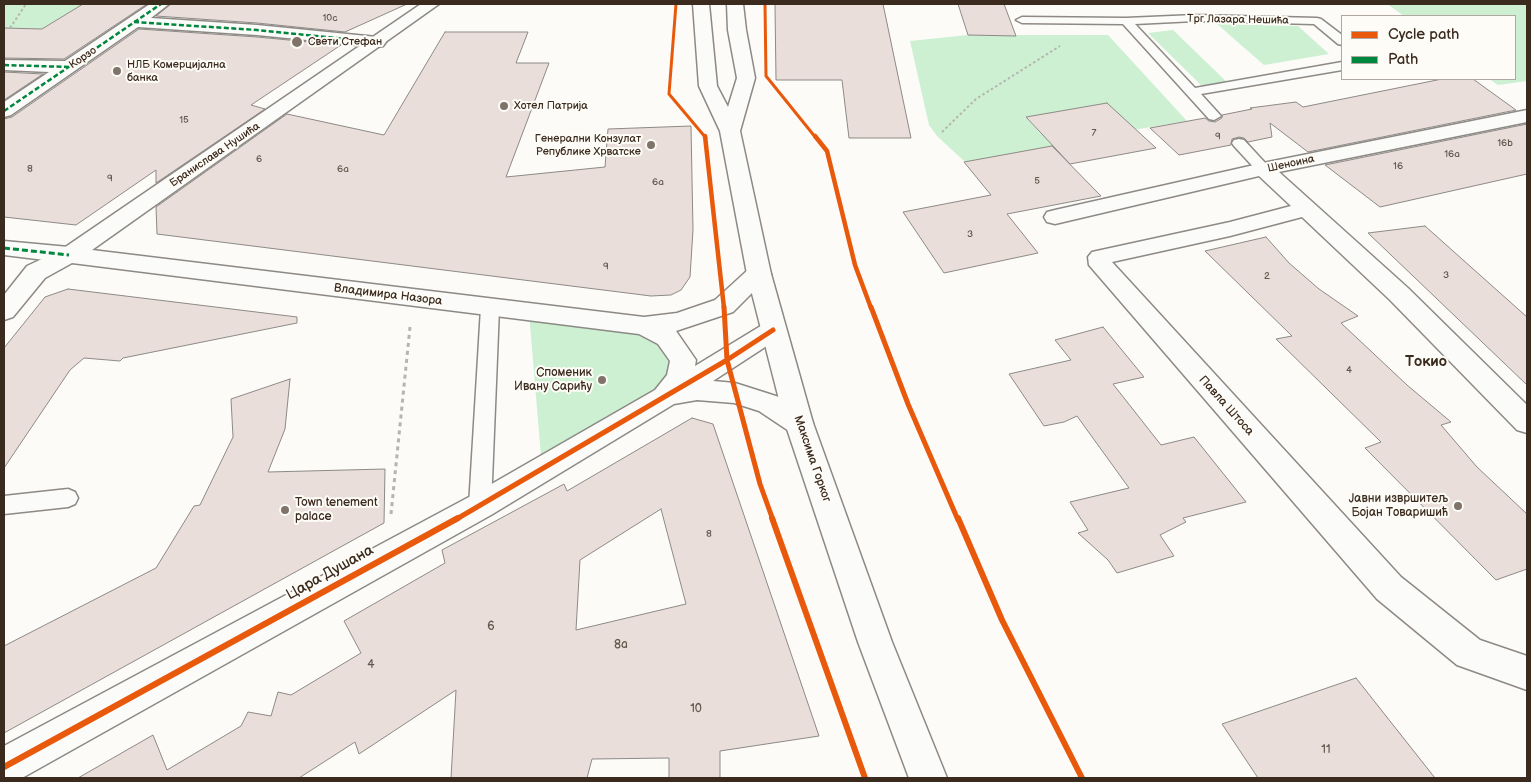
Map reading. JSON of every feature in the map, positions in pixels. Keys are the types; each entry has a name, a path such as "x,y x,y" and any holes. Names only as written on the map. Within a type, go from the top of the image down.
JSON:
{"street":[{"name":"Корзо","path":"4,111 161,4"},
{"name":"Бранислава Нушића","path":"4,311 36,272 69,255 431,4"},
{"name":"Максима Горког","path":"701,4 708,86 730,131 758,274 799,423 875,642 928,778"},
{"name":"Максима Горког","path":"730,131 746,78 736,30 735,4"},
{"path":"134,22 257,30 376,42"},
{"path":"4,65 69,67"},
{"name":"Шеноина","path":"1055,217 1263,170 1527,116"},
{"path":"1263,170 1399,294 1527,422"},
{"name":"Павла Штоса","path":"1306,210 1230,229 1100,257 1101,265 1389,588 1469,653 1527,673"},
{"name":"Владимира Назора","path":"4,248 644,326 680,322 724,306 758,274"},
{"path":"644,326 668,338 683,360 680,379 665,395"},
{"name":"Цара Душана","path":"4,766 395,537 480,506 727,360 773,330"},
{"name":"Цара Душана","path":"665,395 697,390 735,393 768,404 799,423"}],"lane":[{"name":"Трг Лазара Нешића","path":"1022,20 1126,21 1195,18 1317,21 1341,41"},
{"path":"1126,21 1214,116"},
{"path":"1192,92 1341,66"},
{"path":"1239,143 1263,170"},
{"path":"480,506 490,308"},
{"path":"4,505 68,498"}],"path":[{"path":"10,28 26,4"},
{"path":"942,132 976,99 1062,45"},
{"path":"395,537 410,324"}],"green space":[{"path":"4,4 83,4 42,29 4,28"},
{"path":"1387,4 1527,4 1527,81 1498,85 1490,80 1516,80 1516,15 1403,15"},
{"path":"1217,24 1298,26 1329,54 1264,65"},
{"path":"1173,30 1230,85 1203,87 1148,33"},
{"path":"968,35 1108,35 1187,121 1121,132 1107,103 1054,112 1047,118 1043,114 1026,117 1041,134 1048,133 1059,145 965,162 937,136 929,125 910,41"},
{"path":"529,313 667,338 680,379 542,468"}],"building":[{"path":"83,4 147,4 64,59 4,58 4,28 42,29"},
{"path":"171,4 407,4 345,32 257,23 156,16"},
{"path":"775,4 883,4 911,138 849,138 842,80 776,80"},
{"path":"958,4 1004,4 1016,36 968,35"},
{"path":"139,29 341,45 251,105 265,109 156,183 156,170 76,225 4,217 4,119 12,117"},
{"path":"445,32 528,32 516,63 549,63 506,177 605,167 608,129 691,126 693,230 690,277 681,290 671,295 651,296 157,234 156,207 287,114 384,135"},
{"path":"4,72 43,74 4,100"},
{"path":"1437,80 1474,80 1516,110 1308,152 1270,123 1272,137 1248,142 1244,138 1239,137 1232,139 1231,145 1179,155 1150,128 1205,118 1215,122 1222,118 1222,115 1252,109 1250,108 1296,102 1303,107"},
{"path":"1107,103 1156,148 1070,164 1026,117"},
{"path":"1527,124 1527,174 1380,207 1325,165"},
{"path":"1052,146 1101,196 1007,214 1038,253 944,273 903,212 991,195 964,162"},
{"path":"1425,226 1527,317 1527,385 1368,233"},
{"path":"1266,237 1289,263 1319,289 1358,316 1341,323 1407,385 1451,422 1441,425 1477,467 1527,514 1527,569 1496,580 1365,448 1381,442 1276,339 1292,336 1205,251"},
{"path":"68,289 297,317 297,323 123,358 120,361 84,358 70,370 4,468 4,348 45,297"},
{"path":"1103,327 1144,377 1113,384 1161,445 1194,437 1246,502 1183,518 1186,522 1160,535 1174,556 1117,573 1108,560 1078,533 1088,530 1070,502 1129,488 1077,416 1064,422 1044,426 1009,374 1071,360 1055,340"},
{"name":"Town tenement palace","path":"290,379 285,429 268,472 385,469 384,523 4,733 4,646 156,568 194,506 200,505 233,437 231,399"},
{"path":"692,418 713,424 819,736 720,751 720,778 669,778 669,758 592,759 587,778 451,778 456,690 359,754 355,742 299,778 78,778 153,735 167,770 241,726 248,712 271,716 278,692 291,695 361,653 344,621 445,563 442,550 564,484 567,491","holes":["661,509 686,604 576,630 580,560"]},
{"path":"1356,678 1435,778 1258,778 1222,724"}],"marked path":[{"path":"4,111 161,4"},
{"path":"134,22 257,30 377,42"},
{"path":"4,65 69,67"},
{"path":"4,248 69,255"}],"cycle path":[{"path":"676,4 669,94 706,137 723,294 727,360 735,393 760,484 865,778"},
{"path":"765,4 766,76 827,151 855,265 908,404 1002,620 1082,778"},
{"path":"4,767 480,506 727,360 773,330"}],"place":[{"name":"Свети Стефан","path":"297,42"},
{"name":"НЛБ Комерцијална банка","path":"117,71"},
{"name":"Хотел Патрија","path":"504,106"},
{"name":"Генерални Конзулат Републике Хрватске","path":"651,145"},
{"name":"Споменик Ивану Сарићу","path":"602,380"},
{"name":"Јавни извршитељ Бојан Товаришић","path":"1458,506"},
{"name":"Town tenement palace","path":"285,510"}],"district":[{"name":"Токио","path":"1426,362"}]}
